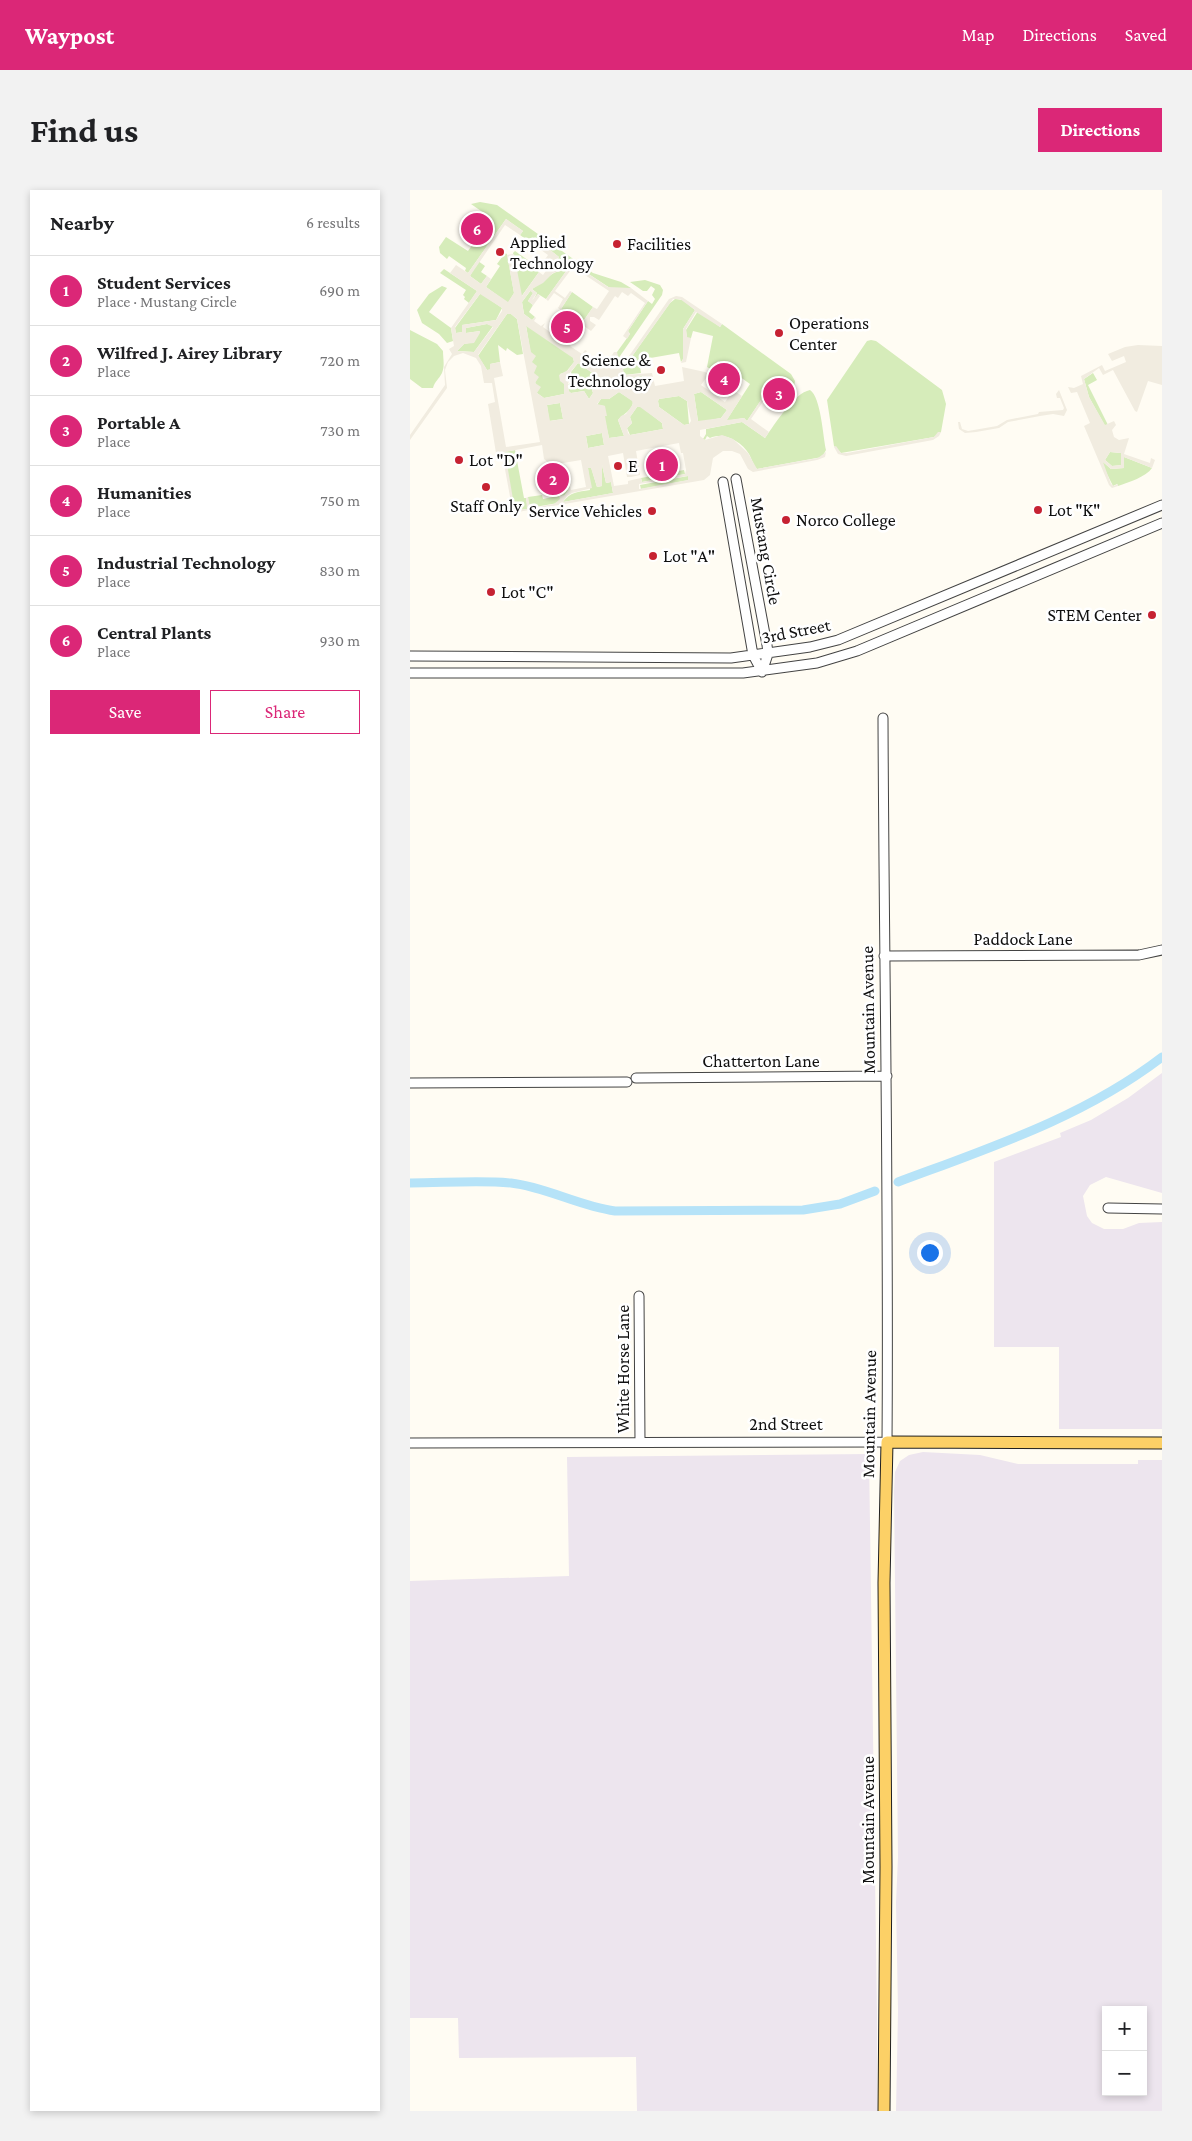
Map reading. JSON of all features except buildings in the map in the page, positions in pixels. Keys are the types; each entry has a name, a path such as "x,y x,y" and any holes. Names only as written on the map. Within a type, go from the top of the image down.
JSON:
{"main road":[{"name":"2nd Street","path":"887,1442 1162,1443"},
{"name":"Mountain Avenue","path":"884,2111 886,1867 884,1583 887,1442"}],"street":[{"name":"Mustang Circle","path":"736,479 768,654 762,672"},
{"name":"Mustang Circle","path":"723,482 753,655 762,672"},
{"name":"3rd Street","path":"410,656 731,658 810,647 838,640 1162,505"},
{"name":"3rd Street","path":"410,673 762,672 817,663 857,651 1162,524"},
{"path":"974,583 979,600"},
{"name":"Mountain Avenue","path":"883,718 884,956 887,1076 887,1442"},
{"name":"Paddock Lane","path":"884,956 1140,955 1162,950"},
{"name":"Chatterton Lane","path":"410,1083 887,1076"},
{"path":"1108,1208 1162,1209"},
{"name":"White Horse Lane","path":"639,1296 640,1442"},
{"name":"2nd Street","path":"410,1443 887,1442"}],"shaded area":[{"path":"506,219 523,231 520,235 505,225 470,276 481,284 487,276 491,279 486,287 508,302 514,293 507,255 514,254 522,296 539,272 543,275 550,265 544,261 548,255 541,250 545,246 559,257 557,260 565,265 560,271 553,273 543,283 532,289 537,293 532,300 538,294 540,296 529,311 533,305 528,301 533,293 530,291 522,302 524,314 532,320 535,317 534,321 541,326 545,323 543,327 550,332 553,330 552,334 559,339 563,336 561,340 568,345 570,342 572,343 570,346 582,354 585,350 587,351 584,355 595,363 597,355 607,363 614,352 617,352 618,356 614,361 622,366 669,299 676,296 682,297 722,324 720,327 696,312 686,329 687,337 691,338 686,362 681,363 683,359 683,329 695,310 680,299 673,299 623,369 624,375 652,373 655,386 684,381 682,367 705,372 709,374 701,385 725,402 733,390 742,396 727,420 744,418 747,421 777,376 779,378 751,419 769,432 765,438 742,422 700,430 700,436 705,440 722,435 733,439 748,453 757,469 818,458 826,452 825,457 753,472 748,469 740,454 732,451 723,451 713,458 710,475 704,480 512,513 504,505 511,502 502,453 496,453 488,404 495,402 492,383 484,383 481,366 476,358 463,353 454,356 448,362 445,370 447,388 410,440 410,435 445,385 444,367 452,354 449,349 454,346 451,328 477,291 450,273 456,265 468,273","holes":["480,294 502,308 496,320 462,325 462,332 456,333 455,327","507,314 511,314 517,319 540,442 506,447 494,378 503,376 500,362 490,364 490,369 487,370 478,355","487,324 493,327 474,352 457,351 464,344 474,343 480,331 466,333 466,328","526,326 573,358 574,362 568,370 559,375 560,381 564,384 564,394 544,398 537,393 541,387 535,383 539,377 534,373 537,366 532,362 536,356 531,352","578,363 594,374 590,384 593,393 589,399 584,391 571,393 568,383 571,379 569,374","642,376 644,387 633,389 625,383 625,379","619,392 632,401 633,404 626,414 618,420 624,436 609,438 605,406 597,404 601,399 609,399","701,392 727,410 721,418 698,421 694,394","679,396 687,401 691,421 689,424 684,425 659,407 659,399","560,403 563,419 550,421 547,405","637,407 640,407 662,423 663,429 630,435 627,428 632,423 630,417","602,433 604,445 588,448 586,436","679,443 681,453 683,453 685,474 642,482 641,478 628,481 628,484 614,486 608,456 623,453 627,477 640,475 636,451","542,445 544,459 551,465 581,460 586,487 571,490 570,486 567,487 568,491 565,495 559,496 560,499 554,504 530,508 528,497 526,498 527,509 512,510 508,506 514,505 505,452","602,465 606,483 611,482 613,493 563,502 572,493 592,488 588,468 591,468 597,487 602,486","688,476 688,480 639,489 639,484"]},
{"path":"572,263 608,287 631,288 648,301 628,331 630,334 627,339 623,336 645,303 631,293 628,296 622,292 618,298 615,296 599,320 590,317 590,321 596,325 591,331 558,308 563,299 554,293 548,301 546,299","holes":["573,267 609,291 597,309 593,307 582,323 561,309 572,292 570,291 565,298 555,291"]},
{"path":"1138,345 1162,346 1162,385 1148,381 1137,412 1113,370 1103,375 1099,368 1084,379 1089,397 1105,425 1114,421 1116,425 1112,430 1114,437 1119,440 1129,438 1124,454 1150,463 1151,458 1155,460 1152,468 1124,457 1124,468 1111,469 1103,462 1111,484 1114,486 1118,484 1118,486 1112,488 1084,426 1090,423 1077,392 1071,393 1068,387 1074,388 1083,384 1081,376 1102,365 1105,371 1126,362 1124,356 1112,361 1108,354 1125,347","holes":["1110,452 1121,453 1121,465 1112,466 1105,460"]},
{"path":"1059,390 1067,410 1064,416 1053,414 1040,416 1008,422 999,428 976,432 965,433 959,429 958,422 960,422 962,429 968,431 997,426 1007,420 1038,414 1039,412 1063,410 1060,398 1057,398 1056,394"},
{"path":"938,432 941,432 933,440 846,456 838,454 834,447 836,446 841,453 847,453 934,437"},
{"path":"1162,1073 1162,1193 1106,1177 1090,1185 1083,1196 1087,1216 1092,1223 1104,1229 1123,1229 1139,1223 1162,1222 1162,1429 1059,1429 1059,1347 994,1347 994,1162 1061,1137 1060,1133 1091,1120 1128,1098"},
{"path":"923,1452 980,1455 1018,1464 1138,1464 1138,1460 1162,1460 1162,2111 896,2111 898,2011 896,1903 898,1857 894,1491 895,1472 900,1461 909,1455"},
{"path":"869,1454 877,2111 637,2111 636,2057 459,2058 458,2018 410,2018 410,1581 569,1576 567,1457"}],"green space":[{"path":"480,202 497,205 593,273 621,282 631,288 610,288 572,263 546,299 538,294 533,301 537,293 532,289 560,271 557,260 559,257 545,246 541,250 520,235 523,231 506,219 468,273 465,271 466,268 449,256 447,259 440,253 439,247 446,237 468,251 491,218 471,204"},
{"path":"515,251 532,263 530,266 539,272 521,297 513,253"},
{"path":"505,253 507,254 514,293 508,303 486,287 500,266 497,264"},
{"path":"478,261 485,266 481,272 487,276 481,284 470,276"},
{"path":"444,269 477,291 469,303 464,299 463,295 466,290 440,273"},
{"path":"645,280 660,285 663,290 662,295 618,359 616,358 617,352 630,334 628,331 648,301 652,304 655,299 652,295 655,289 651,286 647,291 643,291 630,282"},
{"path":"442,286 447,288 429,312 451,328 453,341 447,343 439,334 422,323 417,310 429,294"},
{"path":"531,290 533,293 528,301 533,305 529,312 535,317 532,320 524,314 522,302"},
{"path":"572,292 593,307 582,323 561,309"},
{"path":"480,294 502,308 496,320 462,325 463,332 456,333 455,328"},
{"path":"675,299 683,300 695,310 683,329 683,359 681,362 679,353 639,360 641,373 624,375 623,369 670,303"},
{"path":"698,311 720,327 722,324 791,374 795,381 794,387 777,376 747,421 744,418 726,421 750,384 718,361 712,370 707,367 713,336 693,331 691,338 687,338 686,330"},
{"path":"507,314 511,314 517,319 523,354 517,355 507,348 506,351 498,345 500,362 490,364 491,370 487,370 478,356"},
{"path":"487,324 493,326 474,352 457,351 464,344 474,342 480,331 466,333 466,328"},
{"path":"526,325 573,357 574,362 566,372 560,374 564,383 564,394 544,398 537,393"},
{"path":"410,330 437,344 443,351 443,370 433,388 422,388 410,379"},
{"path":"867,341 876,341 942,390 946,404 941,432 934,437 841,453 834,446 827,400"},
{"path":"578,363 594,374 590,384 593,393 589,399 584,391 569,392 568,385 573,379 571,372"},
{"path":"1093,373 1097,380 1088,385 1108,425 1105,426 1089,397 1084,379"},
{"path":"642,376 644,387 633,389 625,383 624,379"},
{"path":"810,390 817,400 821,418 826,450 822,457 757,469 746,449 732,439 721,436 710,438 707,436 705,440 703,439 706,429 742,422 765,438 791,403 804,392"},
{"path":"619,392 633,401 633,404 618,420 624,436 609,438 604,416 605,406 597,405 601,399 609,399"},
{"path":"701,392 727,410 721,418 698,421 694,394"},
{"path":"679,396 687,401 689,424 684,425 659,407 659,399"},
{"path":"560,403 563,419 549,421 547,405"},
{"path":"640,406 662,423 663,429 630,435 627,428 632,423 630,417 637,407"},
{"path":"602,433 604,445 588,448 586,436"},
{"path":"515,450 524,498 526,498 528,509 513,511 507,506 513,505 504,452"},
{"path":"1110,452 1121,453 1122,465 1112,466 1105,460"},
{"path":"1124,457 1152,468 1137,479 1113,486 1102,464 1103,462 1111,469 1124,468"},
{"path":"602,465 606,483 611,482 613,493 563,502 571,494 590,490 588,468 591,467 597,487 602,486"},
{"path":"684,470 685,474 642,482 641,478"},
{"path":"688,476 689,480 641,489 640,485"},
{"path":"567,487 568,491 558,503 529,508 528,497 542,495 543,499 558,496 557,489"}],"waterway":[{"path":"898,1182 1001,1143 1068,1114 1101,1097 1162,1057"},
{"path":"410,1183 511,1183 537,1188 588,1205 615,1211 803,1210 840,1204 875,1191"}],"place":[{"name":"Central Plants","path":"477,229"},
{"name":"Facilities","path":"617,244"},
{"name":"Applied Technology","path":"500,252"},
{"name":"Industrial Technology","path":"567,327"},
{"name":"Operations Center","path":"779,333"},
{"name":"Science & Technology","path":"661,370"},
{"name":"Humanities","path":"724,379"},
{"name":"Portable A","path":"779,394"},
{"name":"Lot \"D\"","path":"459,460"},
{"name":"Student Services","path":"662,465"},
{"name":"E","path":"618,466"},
{"name":"Wilfred J. Airey Library","path":"553,479"},
{"name":"Staff Only","path":"486,487"},
{"name":"Lot \"K\"","path":"1038,510"},
{"name":"Service Vehicles","path":"652,511"},
{"name":"Norco College","path":"786,520"},
{"name":"Lot \"A\"","path":"653,556"},
{"name":"Lot \"C\"","path":"491,592"},
{"name":"STEM Center","path":"1152,615"}]}
